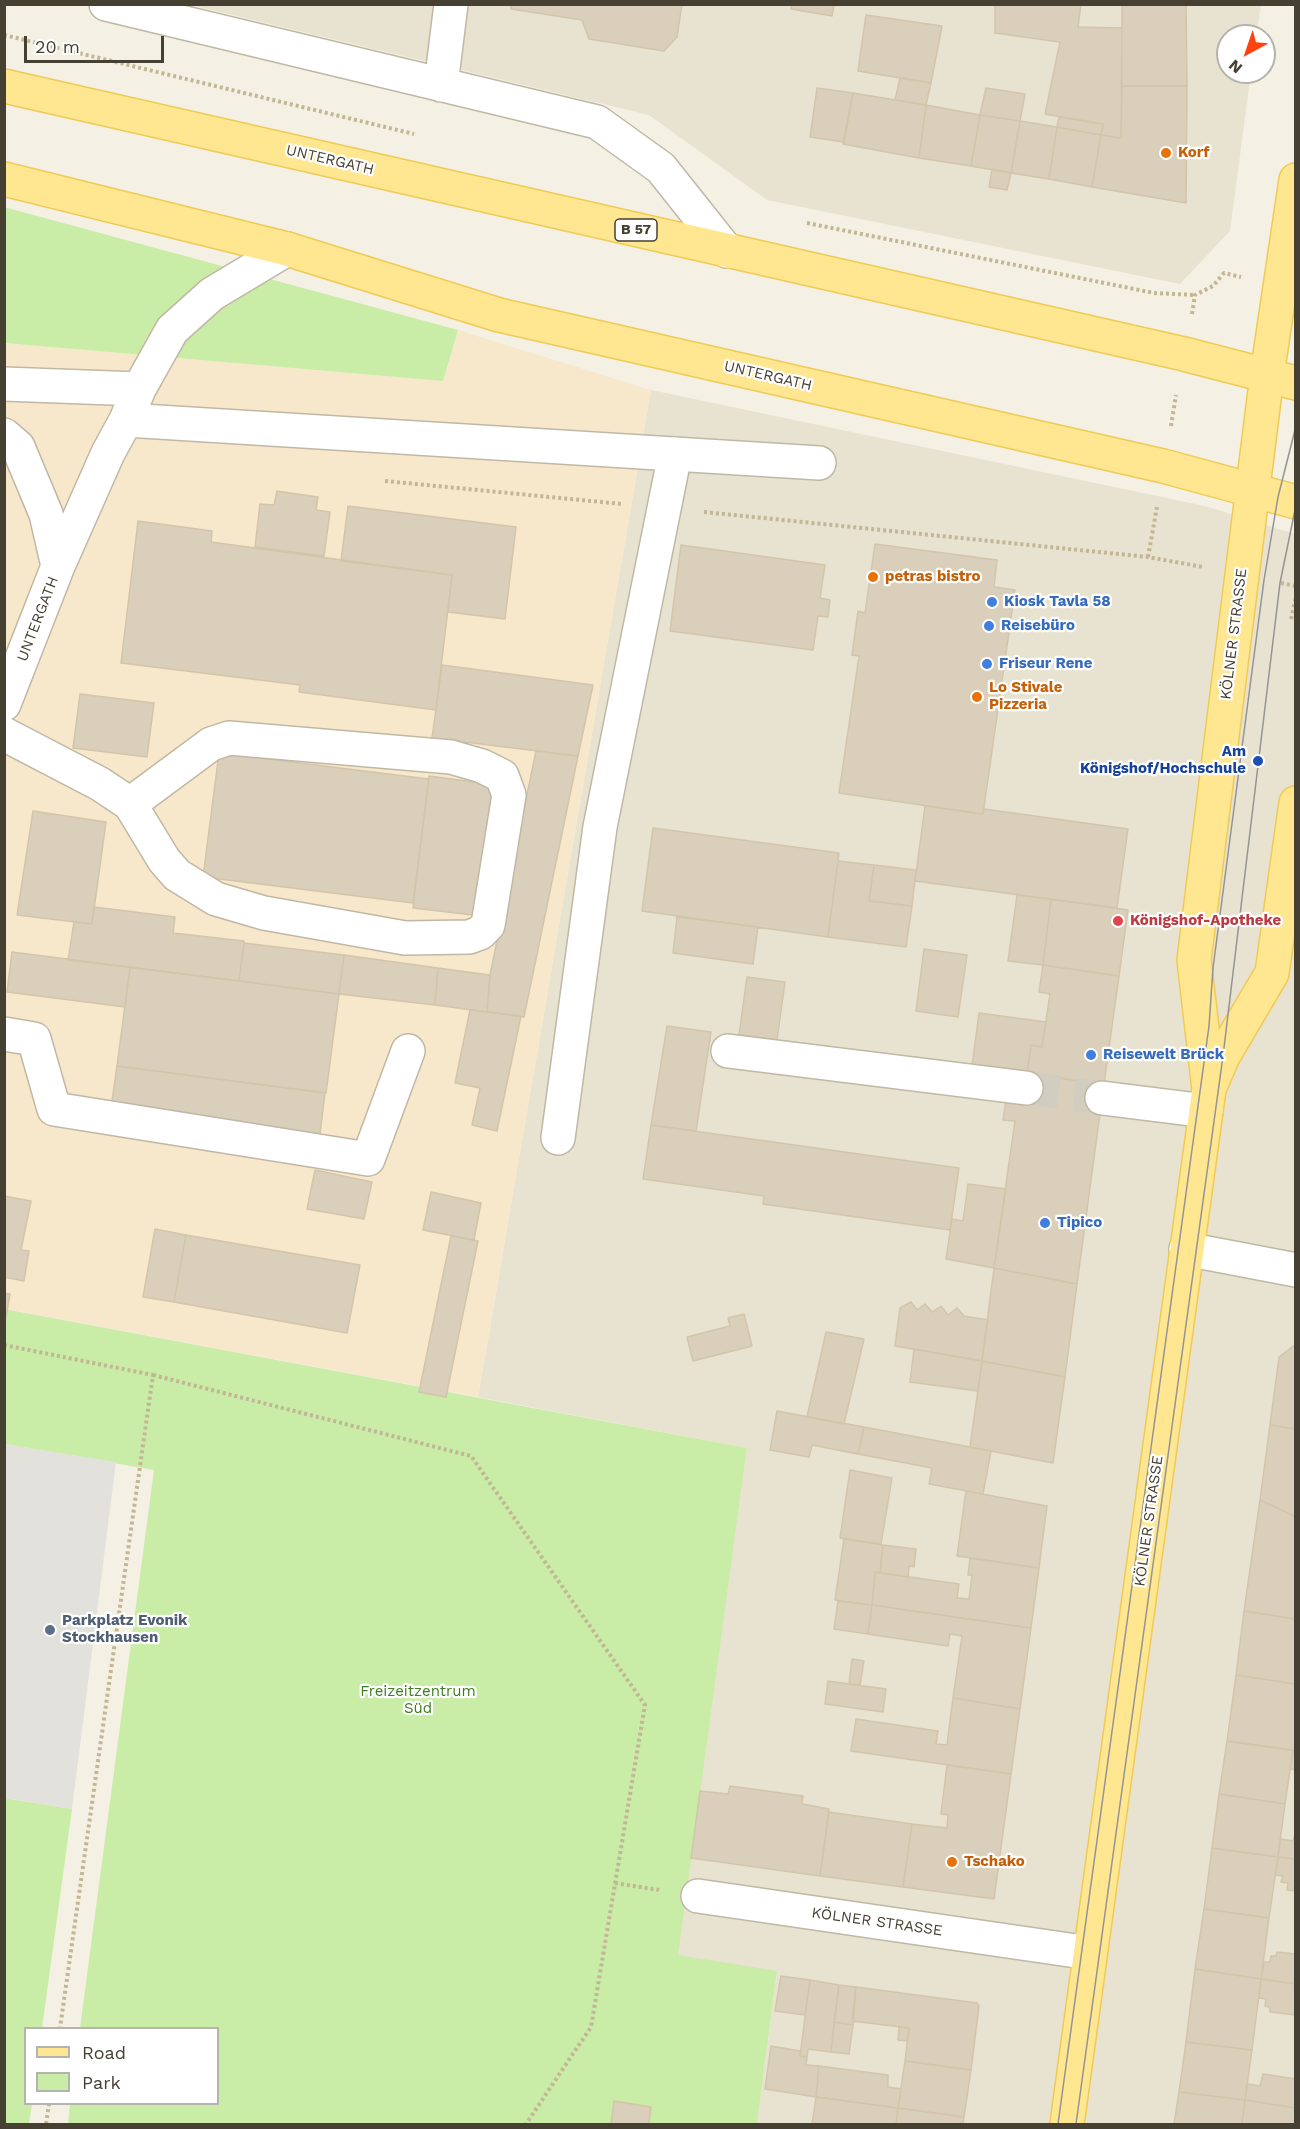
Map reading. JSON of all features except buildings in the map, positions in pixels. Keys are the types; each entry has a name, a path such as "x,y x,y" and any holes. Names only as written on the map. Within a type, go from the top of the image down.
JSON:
{"main road":[{"name":"UNTERGATH","path":"4,86 1184,354 1281,379"},
{"name":"B 57","path":"4,99 73,102"},
{"name":"UNTERGATH","path":"4,179 287,249 499,315 1152,463 1296,502"},
{"name":"KÖLNER STRASSE","path":"1208,1100 1194,960 1252,490 1281,379 1279,285 1296,180"},
{"name":"KÖLNER STRASSE","path":"1067,2124 1208,1100 1223,1056 1272,973 1296,804"}],"street":[{"path":"106,4 597,122 661,168 727,250"},
{"path":"441,85 451,4"},
{"name":"UNTERGATH","path":"4,704 58,567 108,453 126,420 139,388 172,330 212,294 287,249"},
{"path":"4,384 139,388"},
{"path":"126,420 819,463"},
{"name":"UNTERGATH","path":"4,435 18,447 46,514 58,567"},
{"path":"558,1138 600,827 675,454"},
{"path":"4,734 100,784 130,804 164,860 177,875 216,899 264,914 405,938 452,939 480,933 488,925 509,795 502,776 482,766 451,757 229,738 211,744 130,804"},
{"path":"4,1034 33,1039 54,1109 368,1159 408,1051"},
{"path":"728,1051 1026,1088"},
{"path":"1102,1098 1208,1100"},
{"path":"1186,1249 1296,1270"},
{"name":"KÖLNER STRASSE","path":"698,1896 1090,1953"}],"path":[{"path":"4,35 425,136"},
{"path":"798,221 1154,293 1196,295 1214,286 1224,273 1279,285"},
{"path":"1184,354 1196,295"},
{"path":"1291,619 1296,597"},
{"path":"4,1345 153,1375 471,1456 645,1705 591,2027 526,2124"},
{"path":"60,2027 153,1375"},
{"path":"46,2124 49,2105"}],"shaded area":[{"path":"191,5 1261,5 1258,24 1216,24 1216,84 1249,84 1230,231 1180,284 767,200 649,115"},
{"path":"458,330 651,390 478,1397 5,1309 4,343 443,381"},
{"path":"651,390 1205,506 1295,534 1295,2124 757,2124 777,1972 677,1956 747,1448 478,1397"},
{"name":"Parkplatz Evonik Stockhausen","path":"4,1444 116,1462 72,1809 5,1798"}],"green space":[{"path":"4,207 458,330 443,381 5,343"},
{"name":"Freizeitzentrum Süd","path":"4,1309 747,1448 678,1955 777,1971 757,2124 68,2124 70,2105 219,2105 219,2027 80,2027 154,1470 5,1444"},
{"path":"4,1798 72,1809 42,2027 24,2027 24,2105 32,2105 29,2124 5,2124"}],"tunnel":[{"path":"1026,1088 1102,1098"}],"tram line":[{"path":"1058,2124 1209,1026 1213,968 1264,580 1278,497 1296,426"},
{"path":"1076,2124 1223,1056 1280,583 1296,505"}],"place":[{"name":"Korf","path":"1166,153"},
{"name":"petras bistro","path":"873,577"},
{"name":"Kiosk Tavla 58","path":"992,602"},
{"name":"Reisebüro","path":"989,626"},
{"name":"Friseur Rene","path":"987,664"},
{"name":"Lo Stivale Pizzeria","path":"977,697"},
{"name":"Am Königshof/Hochschule","path":"1258,761"},
{"name":"Königshof-Apotheke","path":"1118,921"},
{"name":"Reisewelt Brück","path":"1091,1055"},
{"name":"Tipico","path":"1045,1223"},
{"name":"Parkplatz Evonik Stockhausen","path":"50,1630"},
{"name":"Tschako","path":"952,1862"}]}
